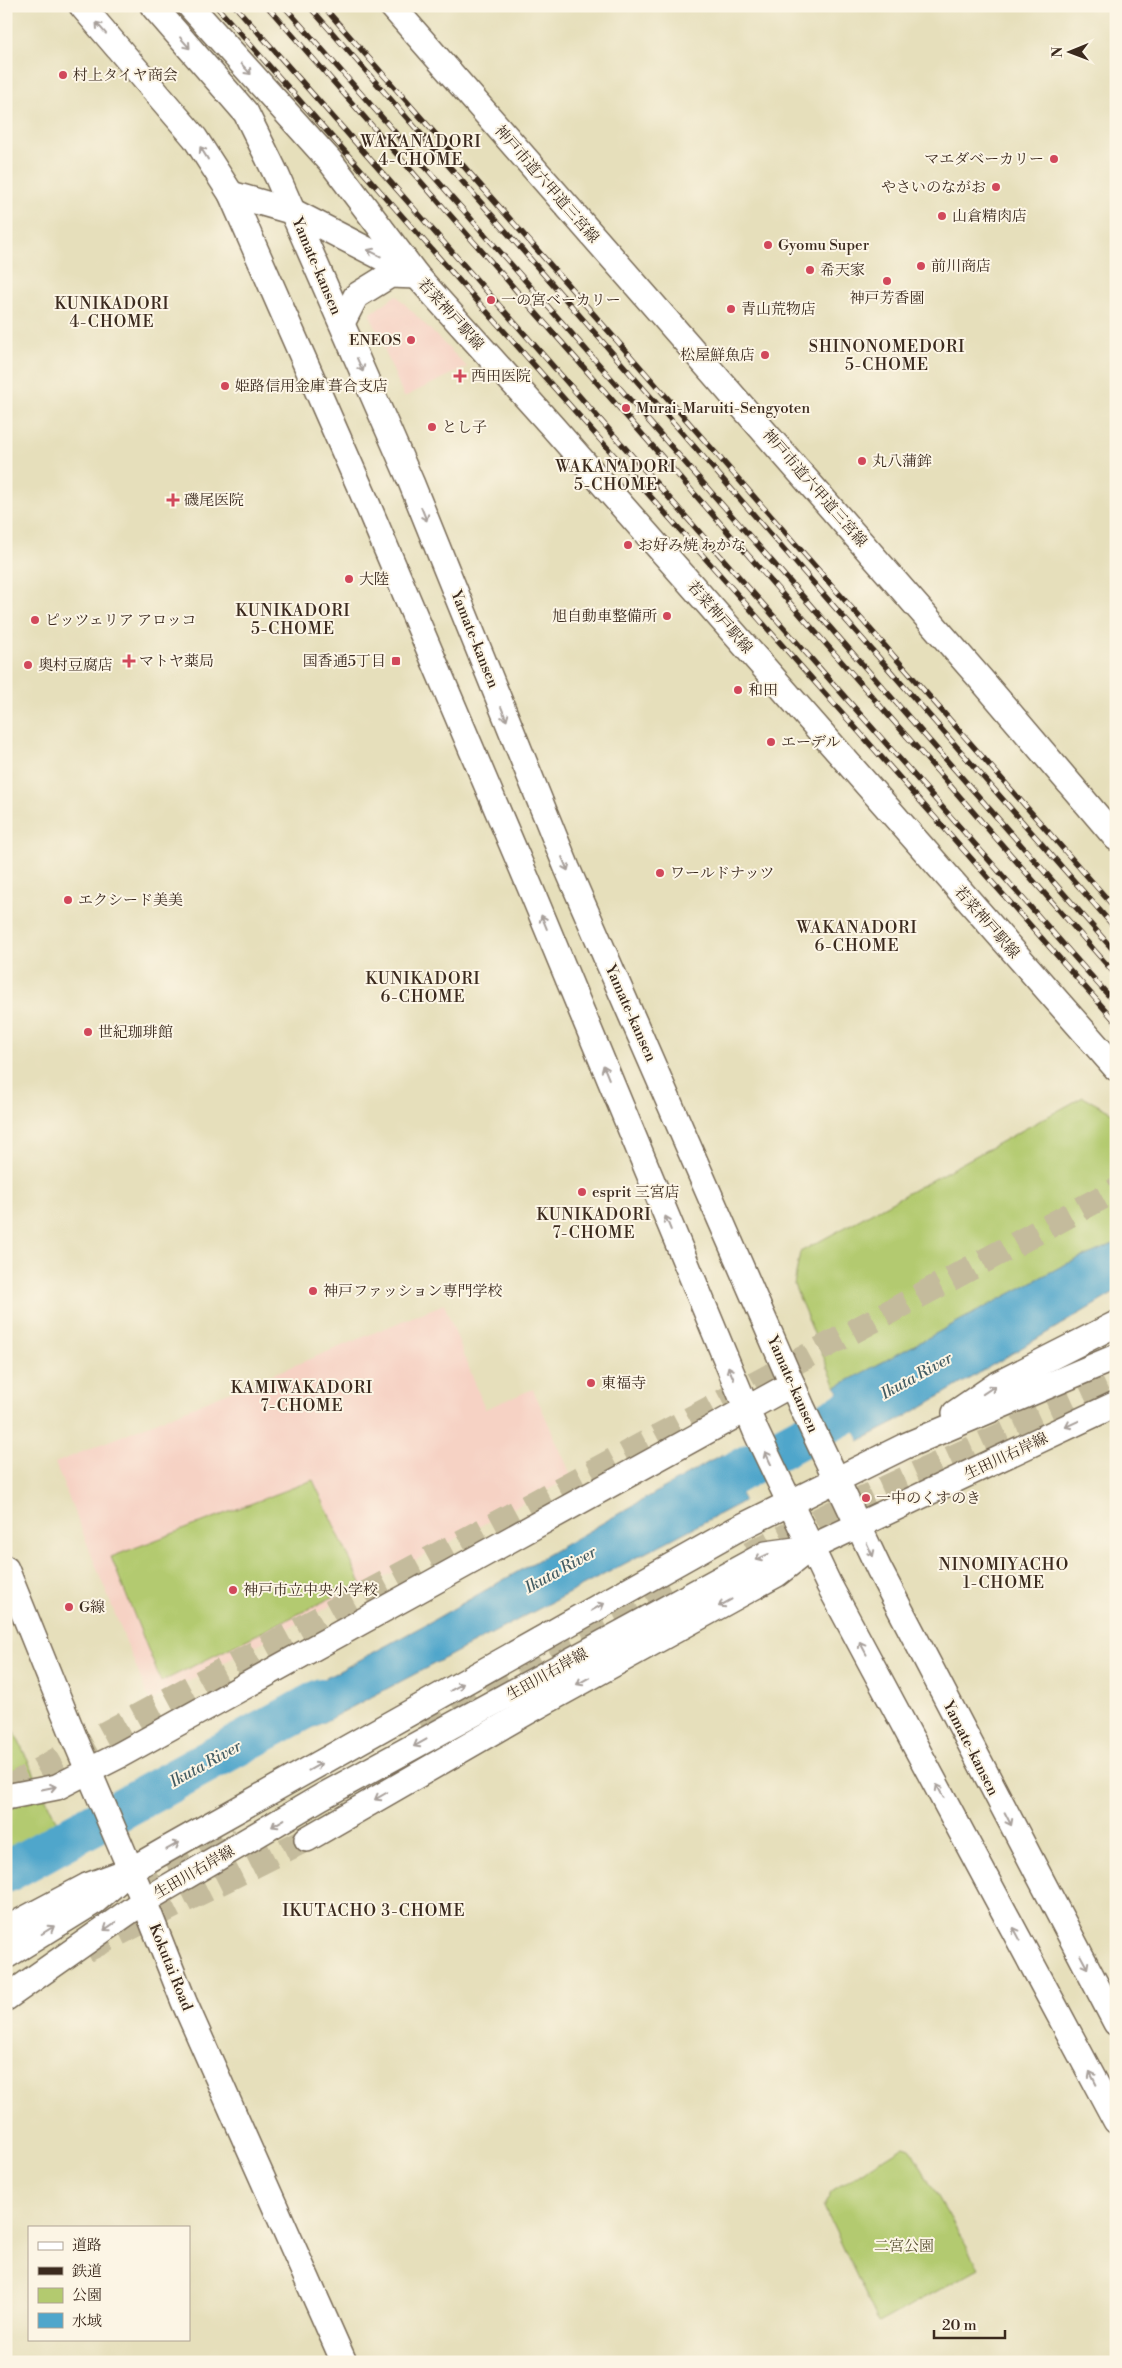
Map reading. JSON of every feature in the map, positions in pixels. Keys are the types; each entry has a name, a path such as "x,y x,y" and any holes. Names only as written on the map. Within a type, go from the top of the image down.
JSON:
{"street":[{"path":"82,6 195,138 231,194 366,501 530,887 757,1434 784,1494 810,1548 1116,2121"},
{"name":"Yamate-kansen","path":"153,6 246,113 294,212 411,482 567,868 802,1407 878,1569 1116,2023"},
{"name":"若菜神戸駅線","path":"190,6 330,161 417,276 1116,1068"},
{"name":"神戸市道六甲道三宮線","path":"392,6 966,662 1116,838"},
{"path":"231,194 294,212 417,276"},
{"path":"342,323 356,296 390,275 417,276"},
{"path":"905,1446 996,1385 1116,1324"},
{"path":"6,1929 87,1886 127,1860 737,1529 784,1494 831,1469 905,1446 1116,1357"},
{"path":"6,1797 92,1780 792,1384"},
{"name":"生田川右岸線","path":"6,1998 144,1901 321,1797 766,1554 810,1548 1116,1404"},
{"path":"307,1839 527,1712 777,1574 810,1548"},
{"name":"Kokutai Road","path":"6,1569 184,2002 344,2362"},
{"path":"6,1956 95,1902 127,1860"}],"shaded area":[{"name":"ENEOS","path":"396,295 467,367 404,397 370,314"},
{"name":"神戸市立中央小学校","path":"444,1304 485,1409 533,1389 572,1477 150,1702 55,1463"}],"green space":[{"path":"1083,1097 1116,1115 1116,1243 1062,1266 836,1387 794,1285 800,1252"},
{"path":"313,1480 361,1583 161,1682 111,1557"},
{"path":"9,1687 13,1729 58,1824 6,1853 6,1688"},
{"name":"二宮公園","path":"904,2146 910,2148 979,2268 879,2323 824,2207 833,2190"}],"water":[{"path":"1116,1243 1116,1292 896,1422 859,1441 836,1387 1062,1266"},
{"path":"723,1454 744,1501 276,1747 265,1711 430,1622"}],"pier":[{"path":"836,1387 859,1441 857,1442 833,1389"},
{"path":"725,1453 746,1500 744,1501 723,1454"}],"waterway":[{"name":"Ikuta River","path":"680,1503 898,1384"},
{"name":"Ikuta River","path":"6,1872 322,1699"}],"tunnel":[{"path":"6,1789 67,1754 1116,1190"},
{"path":"749,1554 863,1498 1116,1383"},
{"path":"419,1722 499,1677 682,1587"},
{"path":"134,1883 232,1827"},
{"path":"86,1950 307,1839"}],"railway":[{"path":"216,6 1116,1022"},
{"path":"235,6 1116,1004"},
{"path":"267,6 1116,975"},
{"path":"284,6 1116,953"},
{"path":"309,6 1116,929"},
{"path":"323,6 1116,909"}],"place":[{"name":"村上タイヤ商会","path":"63,75"},
{"name":"マエダベーカリー","path":"1054,159"},
{"name":"やさいのながお","path":"996,187"},
{"name":"山倉精肉店","path":"942,216"},
{"name":"Gyomu Super","path":"768,245"},
{"name":"前川商店","path":"921,266"},
{"name":"希天家","path":"810,270"},
{"name":"神戸芳香園","path":"887,281"},
{"name":"一の宮ベーカリー","path":"491,300"},
{"name":"青山荒物店","path":"731,309"},
{"name":"ENEOS","path":"411,340"},
{"name":"松屋鮮魚店","path":"765,355"},
{"name":"西田医院","path":"460,376"},
{"name":"姫路信用金庫 葺合支店","path":"225,386"},
{"name":"Murai-Maruiti-Sengyoten","path":"626,408"},
{"name":"とし子","path":"432,427"},
{"name":"丸八蒲鉾","path":"862,461"},
{"name":"磯尾医院","path":"173,500"},
{"name":"お好み焼 わかな","path":"628,545"},
{"name":"大陸","path":"349,579"},
{"name":"旭自動車整備所","path":"667,616"},
{"name":"ピッツェリア アロッコ","path":"35,620"},
{"name":"マトヤ薬局","path":"129,661"},
{"name":"国香通5丁目","path":"396,661"},
{"name":"奥村豆腐店","path":"28,665"},
{"name":"和田","path":"738,690"},
{"name":"エーデル","path":"771,742"},
{"name":"ワールドナッツ","path":"660,873"},
{"name":"エクシード美美","path":"68,900"},
{"name":"世紀珈琲館","path":"88,1032"},
{"name":"esprit 三宮店","path":"582,1192"},
{"name":"神戸ファッション専門学校","path":"313,1291"},
{"name":"東福寺","path":"591,1383"},
{"name":"一中のくすのき","path":"866,1498"},
{"name":"神戸市立中央小学校","path":"233,1590"},
{"name":"G線","path":"69,1607"}],"district":[{"name":"WAKANADORI 4-CHOME","path":"421,150"},
{"name":"KUNIKADORI 4-CHOME","path":"112,312"},
{"name":"SHINONOMEDORI 5-CHOME","path":"887,355"},
{"name":"WAKANADORI 5-CHOME","path":"616,475"},
{"name":"KUNIKADORI 5-CHOME","path":"293,619"},
{"name":"WAKANADORI 6-CHOME","path":"857,936"},
{"name":"KUNIKADORI 6-CHOME","path":"423,987"},
{"name":"KUNIKADORI 7-CHOME","path":"594,1223"},
{"name":"KAMIWAKADORI 7-CHOME","path":"302,1396"},
{"name":"NINOMIYACHO 1-CHOME","path":"1004,1573"},
{"name":"IKUTACHO 3-CHOME","path":"374,1910"}]}
